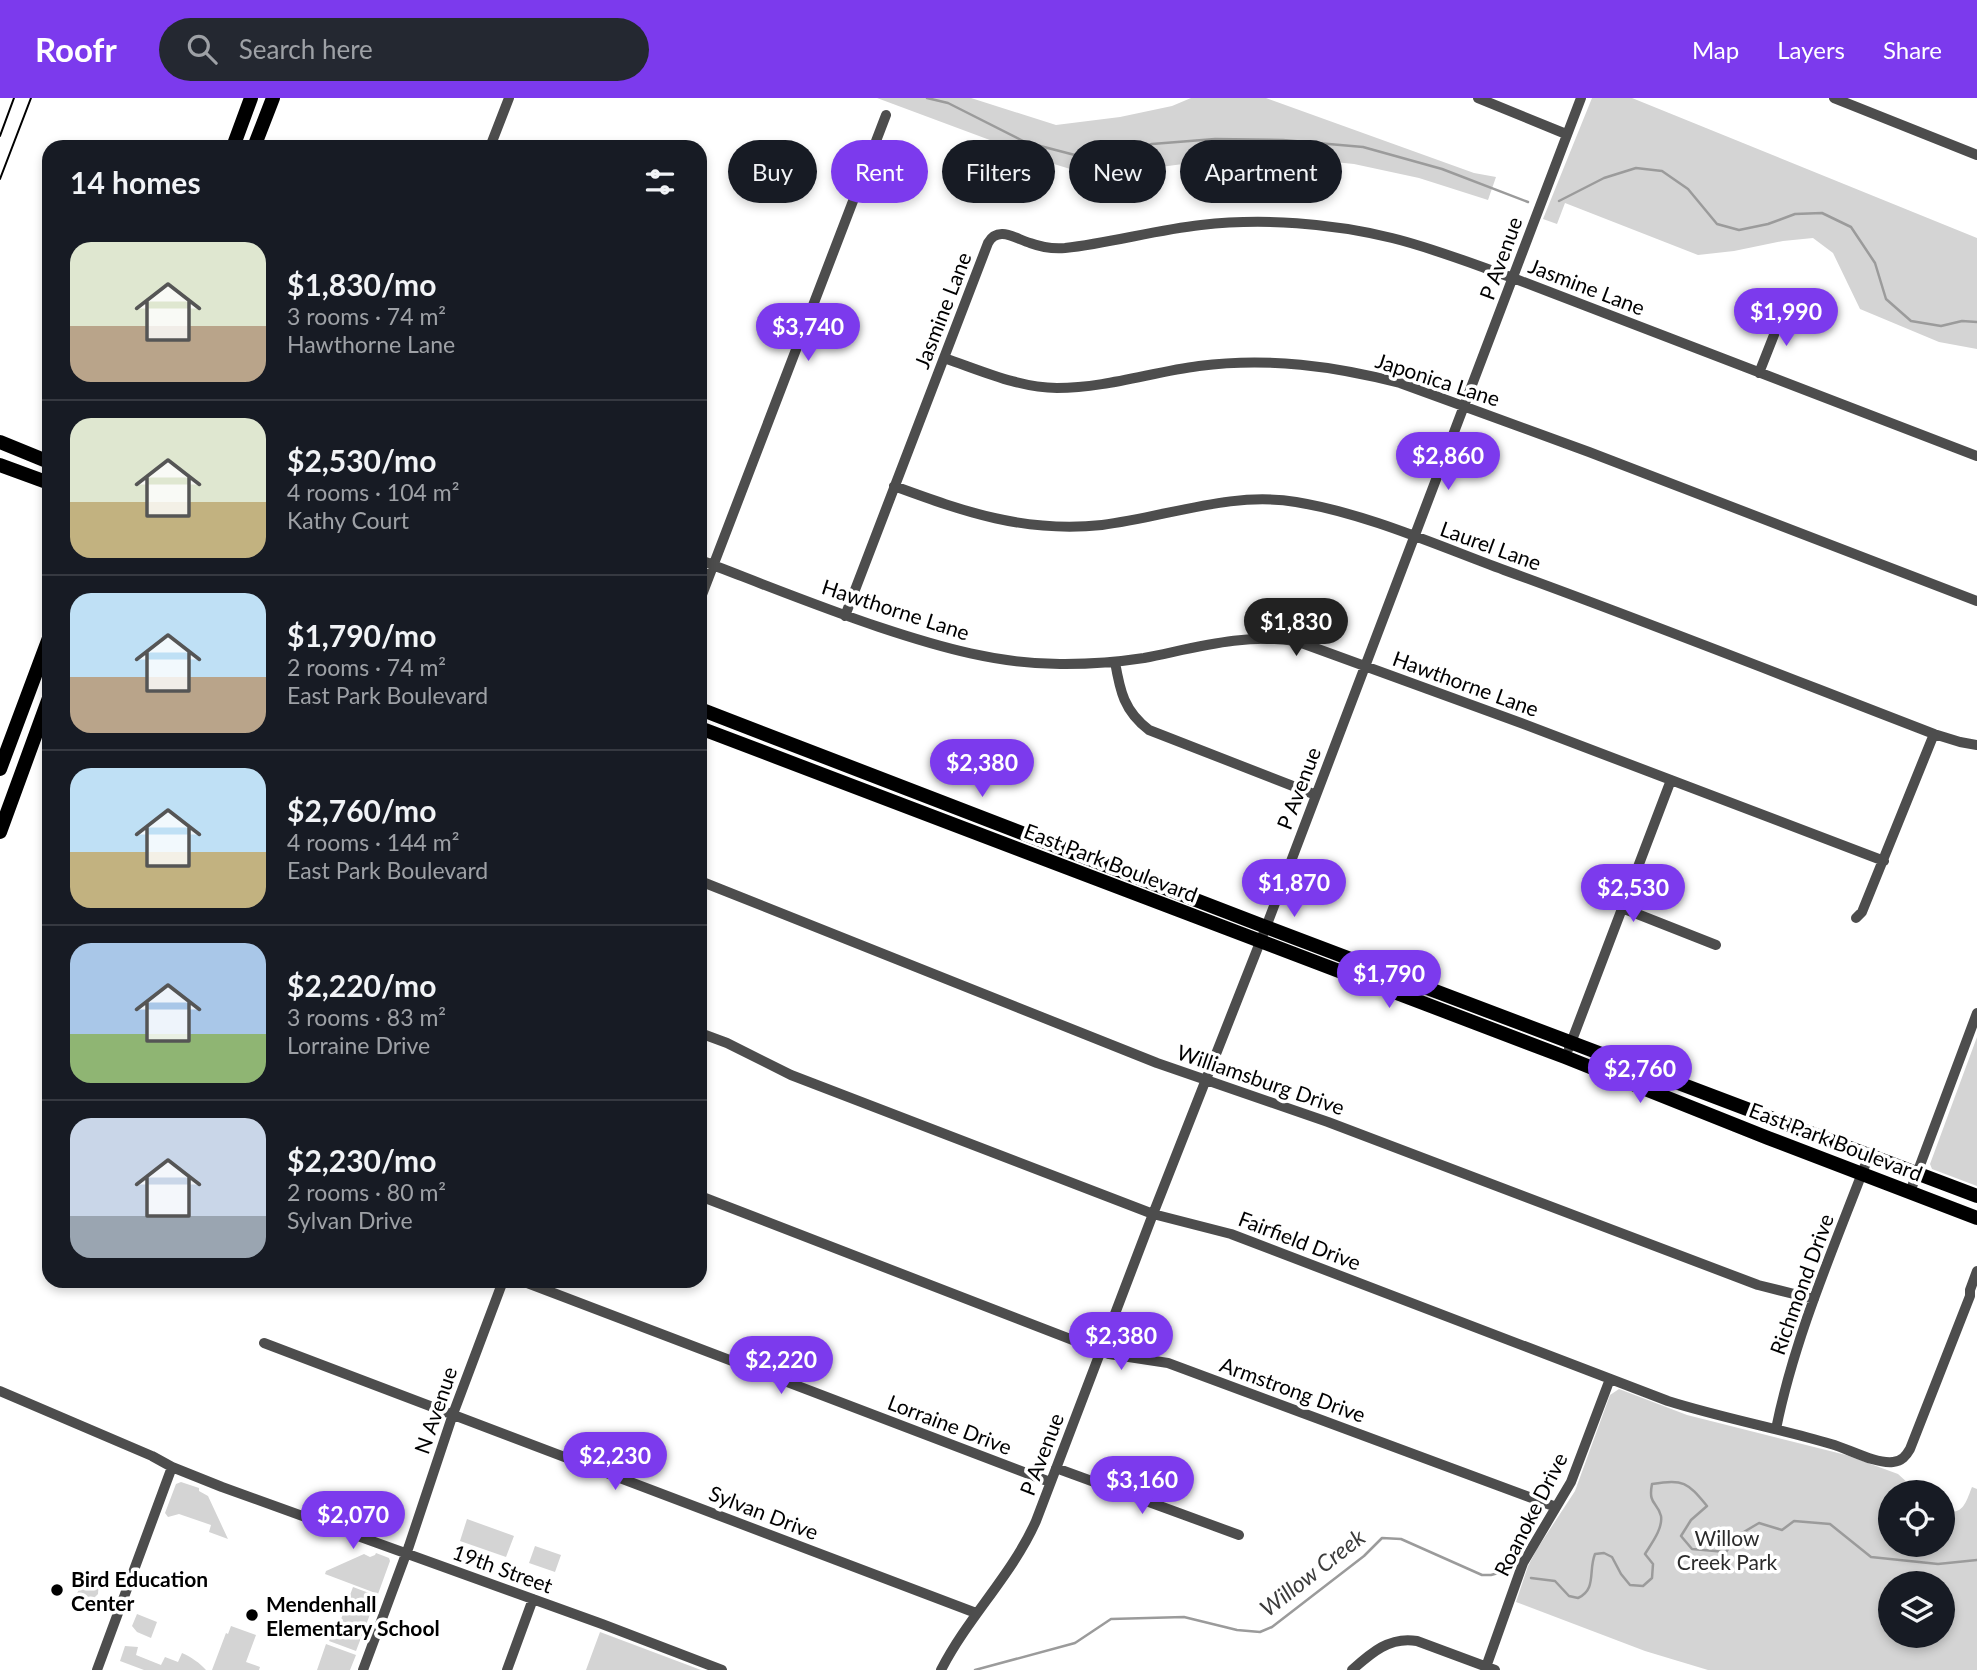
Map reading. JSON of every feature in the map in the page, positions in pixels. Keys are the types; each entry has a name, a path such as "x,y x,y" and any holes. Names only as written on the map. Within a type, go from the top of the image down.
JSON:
{"main road":[{"path":"257,140 273,98"},
{"path":"236,140 249,103 266,116"},
{"path":"0,442 42,459"},
{"path":"0,464 42,480"},
{"path":"0,769 42,657"},
{"name":"East Park Boulevard","path":"707,712 1977,1196"},
{"path":"20,716 40,722"},
{"path":"2,823 42,717"},
{"name":"East Park Boulevard","path":"707,731 1565,1057 1768,1139 1977,1218"},
{"path":"1768,1139 1775,1120"}],"street":[{"path":"494,140 509,98"},
{"path":"1478,98 1566,134"},
{"name":"P Avenue","path":"941,1670 956,1642 1028,1538 1266,927 1581,98"},
{"path":"1834,98 1977,155"},
{"path":"707,581 886,115"},
{"name":"Jasmine Lane","path":"845,616 988,243 991,237 997,234 1053,249 1200,225 1275,223 1350,229 1392,238 1513,278 1977,456"},
{"path":"1759,373 1783,312"},
{"name":"Japonica Lane","path":"944,358 1022,383 1055,388 1104,384 1200,366 1250,362 1294,363 1377,377 1602,457 1977,601"},
{"name":"Laurel Lane","path":"894,486 975,514 1020,524 1062,527 1101,525 1233,501 1276,499 1341,511 1550,586 1934,734 1977,745"},
{"name":"Hawthorne Lane","path":"707,563 845,616 929,644 976,655 1048,664 1115,662 1232,639 1272,638 1296,641 1884,861"},
{"path":"1115,662 1118,682 1127,707 1138,722 1149,730 1316,794"},
{"path":"1856,918 1862,912 1884,861 1934,734"},
{"path":"1565,1057 1671,780"},
{"name":"Williamsburg Drive","path":"707,884 1132,1053 1328,1122 1758,1285 1814,1300"},
{"path":"1622,908 1716,945"},
{"path":"1910,1192 1977,1013"},
{"name":"Fairfield Drive","path":"707,1036 790,1075 1153,1214 1231,1234 1668,1401 1834,1445 1879,1460 1894,1462 1903,1458 1910,1449 1970,1296 1977,1271"},
{"name":"Richmond Drive","path":"1776,1429 1791,1366 1870,1155"},
{"name":"Armstrong Drive","path":"707,1199 1100,1351 1168,1363 1556,1507"},
{"name":"N Avenue","path":"363,1670 500,1288"},
{"name":"Lorraine Drive","path":"540,1288 1050,1482"},
{"name":"Sylvan Drive","path":"264,1343 976,1613"},
{"name":"Roanoke Drive","path":"1490,1668 1523,1563 1571,1482 1610,1379"},
{"name":"19th Street","path":"0,1391 172,1467 722,1670"},
{"path":"97,1670 172,1467"},
{"path":"1056,1468 1239,1535"},
{"path":"507,1670 533,1599"},
{"path":"1352,1670 1395,1640 1417,1641 1490,1668"}],"green space":[{"path":"877,98 971,98 1056,125 1120,117 1172,106 1191,98 1266,98 1474,173 1496,177 1488,200 1419,178 1342,163 1342,140 1180,140 1180,164 1166,166 1166,140 1069,140 1069,169 1055,164 1055,140 990,140"},
{"path":"1592,98 1632,98 1977,238 1977,349 1939,342 1860,309 1833,253 1813,238 1698,255 1565,203 1557,224 1543,219"},
{"path":"1977,1037 1977,1186 1932,1169 1930,1164"},
{"name":"Willow Creek Park","path":"1619,1389 1687,1415 1846,1455 1898,1474 1905,1480 1878,1480 1878,1557 1955,1557 1955,1511 1963,1507 1972,1487 1977,1489 1977,1670 1708,1670 1645,1651 1516,1602 1528,1566 1537,1549 1575,1491 1610,1395"},
{"path":"181,1482 199,1488 199,1491 208,1496 228,1539 209,1532 211,1525 179,1514 168,1517 165,1513 176,1484"},
{"path":"467,1519 514,1536 506,1557 460,1541"},
{"path":"535,1546 561,1555 555,1572 529,1563"},
{"path":"376,1553 389,1558 390,1561 378,1594 325,1574 326,1571 364,1554 370,1557"},
{"path":"90,1574 99,1580 98,1594 90,1602 76,1595"},
{"path":"353,1587 377,1596 356,1651 329,1641 331,1637 334,1638"},
{"path":"137,1614 157,1622 151,1638 137,1632 132,1626"},
{"path":"231,1626 256,1635 246,1662 260,1667 259,1670 212,1670"},
{"path":"600,1632 701,1670 586,1670"},
{"path":"326,1644 356,1655 350,1670 317,1670"},
{"path":"125,1646 138,1647 136,1655 161,1665 165,1657 178,1662 182,1653 206,1670 144,1670 120,1661"}],"waterway":[{"path":"927,98 948,103 1025,142 1094,160 1152,144 1215,139 1283,140 1363,147 1442,169 1528,202"},
{"path":"1559,201 1604,178 1636,168 1662,171 1688,189 1717,224 1739,230 1768,224 1795,214 1822,213 1851,227 1875,263 1886,299 1911,321 1941,326 1962,321 1977,322"},
{"name":"Willow Creek","path":"1531,1578 1555,1581 1569,1596 1578,1598 1590,1585 1595,1554 1604,1553 1612,1557 1630,1585 1643,1586 1652,1578 1653,1564 1645,1554 1661,1521 1652,1499 1652,1484 1671,1482 1689,1487 1707,1506 1691,1520 1681,1536 1692,1549 1726,1552 1737,1536 1759,1523 1782,1530 1794,1521 1830,1524 1871,1557 1938,1564 1977,1560"},
{"name":"Willow Creek","path":"975,1670 1075,1643 1111,1619 1184,1617 1237,1630 1260,1632 1272,1627 1364,1556 1382,1538 1401,1539 1482,1575 1505,1571"}],"tram line":[{"path":"0,136 14,98"},
{"path":"0,179 31,98"}],"place":[{"name":"Bird Education Center","path":"57,1590"},
{"name":"Mendenhall Elementary School","path":"252,1615"}]}
